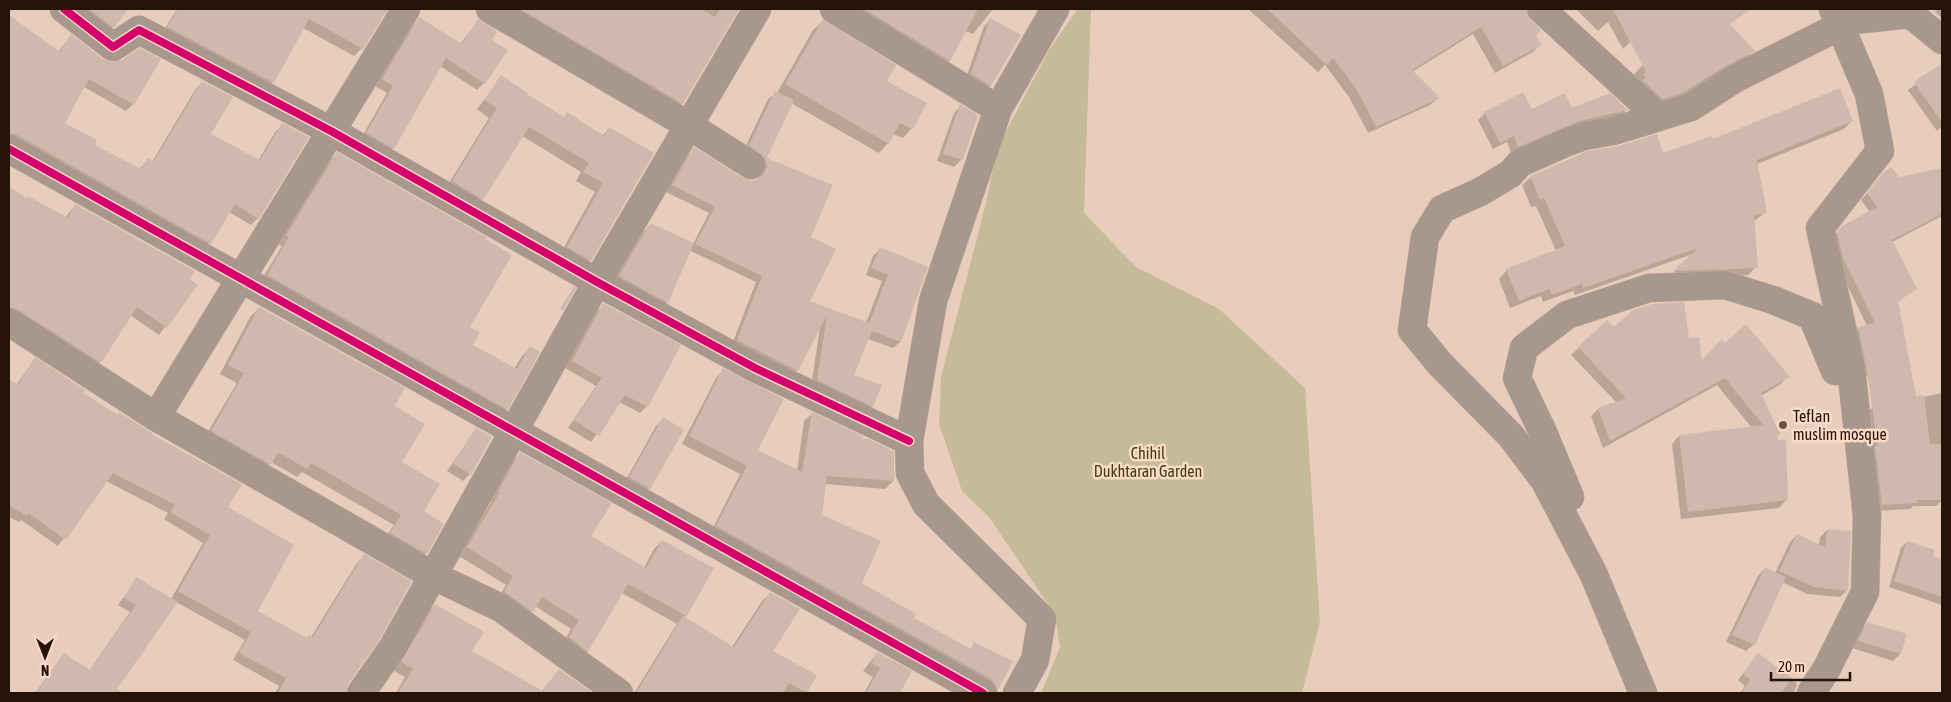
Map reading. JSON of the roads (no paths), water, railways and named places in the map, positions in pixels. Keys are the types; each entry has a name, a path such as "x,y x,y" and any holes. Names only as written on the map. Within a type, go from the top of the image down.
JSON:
{"street":[{"path":"64,9 113,47 139,30 331,131 597,282 755,368 909,441"},
{"path":"156,417 242,280 406,9"},
{"path":"490,9 688,125 751,165"},
{"path":"362,693 393,647 597,282 757,9"},
{"path":"834,9 998,109"},
{"path":"1017,693 1035,660 1042,618 926,504 910,473 909,441 933,301 998,109 1055,9"},
{"path":"1541,9 1659,116"},
{"path":"1644,693 1594,575 1545,481 1511,436 1440,364 1412,330 1425,237 1442,209 1480,192 1510,174 1520,163 1584,136 1613,131 1691,106 1837,17 1855,20 1912,12 1942,40"},
{"path":"1811,693 1826,670 1865,592 1867,516 1852,368 1820,228 1880,151 1869,94 1837,17"},
{"path":"9,149 983,693"},
{"path":"1594,575 1576,513 1542,430 1517,378 1524,348 1567,315 1649,288 1725,285 1773,300 1812,316 1835,371 1852,368"},
{"path":"9,322 156,417 432,575 501,608 619,693"}],"place":[{"name":"Teflan muslim mosque","path":"1783,425"}],"park label":[{"name":"Chihil Dukhtaran Garden","path":"1148,462"}]}
